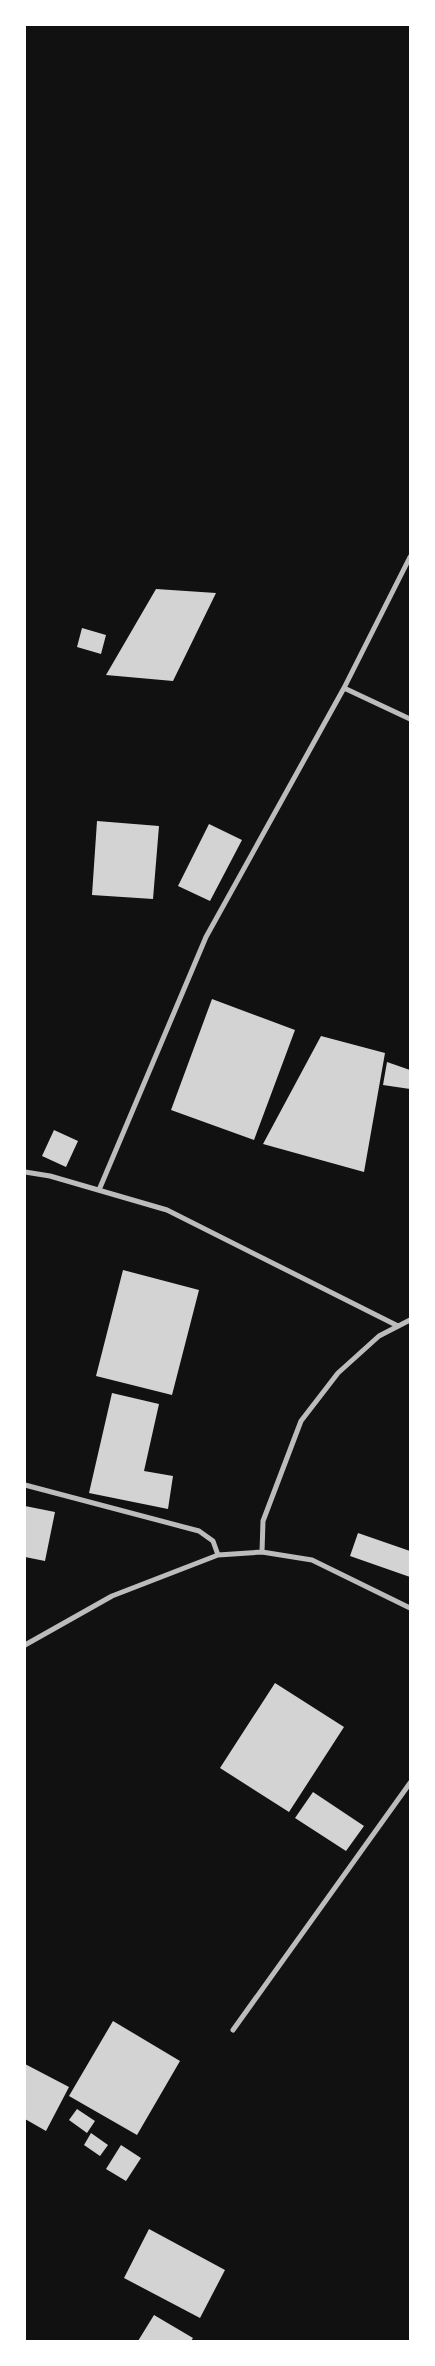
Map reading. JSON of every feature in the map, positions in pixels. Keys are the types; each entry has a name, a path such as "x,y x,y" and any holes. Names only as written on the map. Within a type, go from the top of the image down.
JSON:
{"street":[{"path":"99,1190 206,937 344,688 410,557"},
{"path":"344,688 410,719"},
{"path":"25,1172 50,1176 167,1210 398,1326"},
{"path":"262,1552 263,1520 301,1421 338,1373 379,1336 410,1320"},
{"path":"25,1485 199,1531 213,1542 218,1555"},
{"path":"25,1645 112,1596 218,1555 262,1552 312,1560 410,1608"},
{"path":"233,2030 410,1783"}],"building":[{"path":"156,589 216,593 173,681 106,675"},
{"path":"82,628 106,635 101,654 77,647"},
{"path":"97,821 159,826 153,899 92,895"},
{"path":"209,824 242,840 210,901 178,886"},
{"path":"212,999 295,1030 254,1140 171,1110"},
{"path":"321,1036 385,1053 364,1172 263,1144"},
{"path":"387,1062 410,1070 410,1089 383,1085"},
{"path":"54,1130 78,1141 66,1167 42,1156"},
{"path":"123,1270 199,1290 172,1395 96,1376"},
{"path":"112,1393 159,1404 144,1471 173,1476 168,1509 89,1493"},
{"path":"25,1506 55,1512 45,1561 25,1557"},
{"path":"358,1533 410,1551 410,1577 350,1556"},
{"path":"275,1683 344,1727 289,1812 220,1768"},
{"path":"313,1792 364,1826 346,1851 295,1818"},
{"path":"113,2021 180,2061 137,2135 69,2096"},
{"path":"25,2064 69,2087 46,2131 25,2119"},
{"path":"77,2109 95,2121 87,2133 69,2120"},
{"path":"91,2133 108,2145 100,2156 84,2145"},
{"path":"121,2145 141,2158 126,2181 106,2169"},
{"path":"149,2229 225,2270 200,2318 124,2278"},
{"path":"154,2315 193,2338 191,2341 138,2341"}]}
